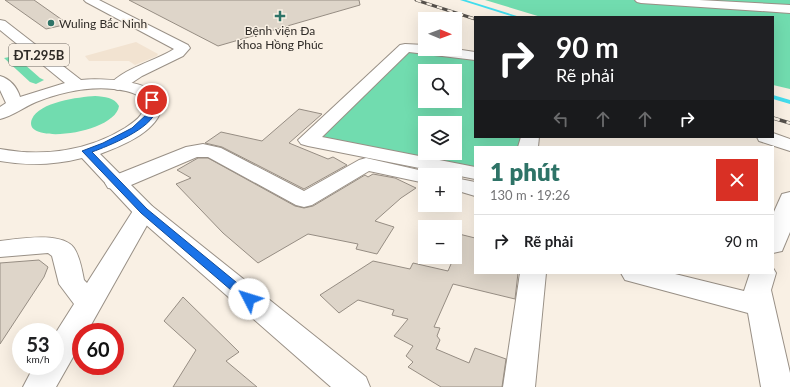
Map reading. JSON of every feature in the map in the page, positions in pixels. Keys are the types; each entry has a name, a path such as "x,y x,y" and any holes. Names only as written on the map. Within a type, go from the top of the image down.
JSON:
{"street":[{"path":"90,0 183,48 178,53 137,73 118,85"},
{"path":"641,0 790,9"},
{"name":"ĐT.295B","path":"0,24 78,86"},
{"path":"418,49 405,48 308,140 474,173"},
{"path":"462,54 474,56"},
{"name":"ĐT.295B","path":"0,82 10,91 15,105"},
{"path":"0,114 15,105 45,93 78,86 118,85 140,90 149,97 153,105 150,114 141,125 126,135 86,151 44,158 3,157"},
{"path":"769,138 790,145"},
{"path":"116,183 193,151 203,150 214,152 304,200 366,164 418,176"},
{"path":"86,151 144,211 354,387"},
{"path":"462,186 474,189"},
{"path":"774,193 790,199 774,242"},
{"path":"64,345 144,211"},
{"path":"0,249 48,245 59,248 64,252 72,284 89,303"},
{"path":"519,387 533,274"},
{"path":"638,274 760,306"},
{"path":"763,274 757,290 777,387"},
{"path":"39,387 46,375"}],"shaded area":[{"path":"136,42 158,54 157,56 135,65 129,61 89,61 85,56"}],"green space":[{"path":"485,0 790,0 790,89 774,85 774,16 538,16"},
{"path":"405,51 418,52 418,56 449,56 474,59 474,138 524,138 520,146 474,146 474,167 438,160 462,160 462,116 418,116 418,156 316,137"},
{"path":"15,56 44,80 36,84 30,82 4,58"},
{"path":"95,96 112,99 119,106 115,114 107,121 96,127 82,131 55,134 43,133 32,127 32,119 36,113 43,108 60,102"}],"building":[{"path":"5,0 34,0 68,24 46,29"},
{"path":"129,0 359,0 360,5 218,46"},
{"path":"299,109 322,114 289,143 328,159 333,157 347,165 304,189 222,147 205,143 221,132 262,141"},
{"path":"198,158 208,158 295,206 304,208 313,206 365,175 368,177 373,174 395,178 416,188 401,198 375,221 394,227 377,254 356,249 358,244 308,234 258,263 223,233 176,184 191,178 177,170"},
{"path":"462,235 474,238 474,274 518,274 515,299 453,284 434,327 440,328 437,336 440,340 436,349 469,363 475,348 506,359 502,387 441,387 408,367 413,362 406,356 413,346 394,336 408,319 392,315 394,310 358,300 339,313 320,295 373,261 410,269 413,263 448,271 451,264 462,264"},
{"path":"39,260 48,267 44,277 14,323 12,323 12,326 0,344 0,263"},
{"path":"183,297 239,352 226,361 257,387 173,387 196,350 164,321"}],"waterway":[{"path":"462,0 515,16"},
{"path":"774,97 790,102"}],"railway":[{"path":"416,0 474,19"},
{"path":"774,118 790,123"}],"place":[{"name":"Bệnh viện Đa khoa Hồng Phúc","path":"280,16"},
{"name":"Wuling Bắc Ninh","path":"51,23"}],"route":[{"path":"152,100 152,110 147,120 135,130 117,140 86,151 144,211 249,299"}]}
